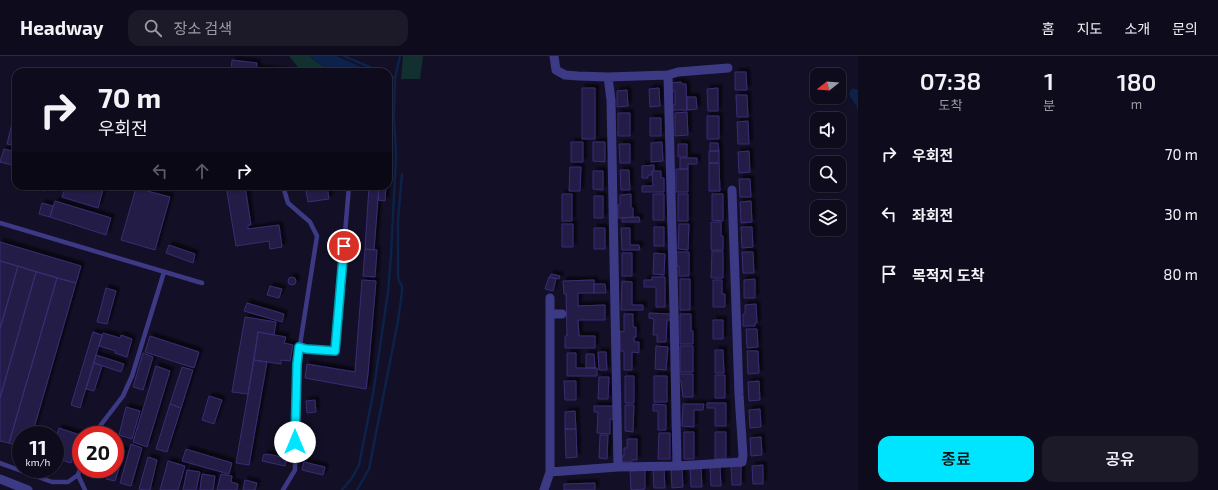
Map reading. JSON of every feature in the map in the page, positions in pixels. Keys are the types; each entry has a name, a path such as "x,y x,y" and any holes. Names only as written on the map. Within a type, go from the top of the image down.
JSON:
{"street":[{"path":"554,56 556,70 565,74 578,76 608,78 668,75 678,72 728,68"},
{"path":"668,75 677,466"},
{"path":"608,78 611,100 618,467"},
{"path":"550,472 618,467 677,466 742,462 743,455 739,395 732,190"},
{"path":"544,490 550,472 550,298"},
{"path":"550,314 562,314"},
{"path":"0,479 28,490"}],"lane":[{"path":"284,190 288,203 310,222 317,236 297,364 295,470 284,490"},
{"path":"299,347 306,349 335,351 349,190"},
{"path":"0,223 202,283"},
{"path":"100,426 123,396 132,376 164,272"},
{"path":"0,463 52,482 68,482 75,478"},
{"path":"79,478 85,490"}],"green space":[{"path":"289,56 310,56 327,68 299,68"},
{"path":"403,56 423,56 420,79 401,79"}],"water":[{"path":"310,56 337,56 363,68 328,68 316,62"},
{"path":"853,88 858,90 858,113 857,107 849,95"}],"building":[{"path":"232,60 257,63 256,68 231,68"},
{"path":"735,72 746,72 747,90 735,90"},
{"path":"681,82 682,84 686,84 687,110 671,110 671,105 675,105 675,91 672,91 671,83"},
{"path":"582,88 595,88 595,139 582,139"},
{"path":"659,88 660,106 650,107 649,89"},
{"path":"718,88 718,111 708,111 707,89"},
{"path":"627,90 628,106 617,107 617,91"},
{"path":"736,95 747,95 748,117 737,117"},
{"path":"687,97 696,97 697,109 687,110"},
{"path":"687,112 688,135 675,136 675,113"},
{"path":"618,113 630,113 630,136 618,136"},
{"path":"707,116 719,116 719,139 707,139"},
{"path":"650,118 661,118 661,136 650,136"},
{"path":"748,121 749,144 738,144 737,122"},
{"path":"12,123 12,145 7,144"},
{"path":"571,142 583,142 583,162 571,162"},
{"path":"593,142 605,142 605,162 593,161"},
{"path":"662,142 663,161 651,162 651,143"},
{"path":"710,143 718,143 719,151 710,151"},
{"path":"619,144 630,144 630,163 620,163"},
{"path":"678,144 687,144 687,157 678,157"},
{"path":"4,149 12,151 12,165 0,162"},
{"path":"709,151 719,151 719,163 709,163"},
{"path":"749,151 750,172 739,173 738,152"},
{"path":"680,158 697,158 697,164 688,164 688,169 680,169"},
{"path":"709,163 719,163 720,191 709,191"},
{"path":"654,165 652,175 648,175 648,178 642,178 642,166"},
{"path":"570,167 581,167 580,191 569,191"},
{"path":"676,169 688,169 688,192 676,192"},
{"path":"620,170 629,170 630,190 621,190"},
{"path":"593,171 603,171 603,190 593,189"},
{"path":"652,171 661,171 661,178 664,178 664,192 642,192 642,186 653,186"},
{"path":"739,179 750,179 751,197 740,197"},
{"path":"65,190 103,190 98,208 62,197"},
{"path":"135,190 144,190 170,197 155,250 121,240"},
{"path":"227,190 246,190 251,225 248,225 248,229 279,225 282,247 270,249 269,241 236,246"},
{"path":"306,190 328,190 329,199 308,202"},
{"path":"369,190 379,190 374,250 365,249"},
{"path":"379,190 386,190 385,201 378,200"},
{"path":"562,194 572,194 572,221 562,221"},
{"path":"631,194 631,208 633,208 633,217 618,218 620,195"},
{"path":"653,194 664,194 664,220 653,220"},
{"path":"678,194 688,194 688,221 678,221"},
{"path":"712,194 723,194 723,221 712,220"},
{"path":"594,196 603,196 603,218 594,218"},
{"path":"55,201 111,218 106,235 50,217"},
{"path":"751,201 752,222 741,223 740,202"},
{"path":"42,203 53,206 50,217 39,214"},
{"path":"639,217 640,222 622,222 622,218"},
{"path":"711,222 721,222 723,250 711,250"},
{"path":"562,224 573,224 573,247 562,247"},
{"path":"679,224 689,224 688,250 678,249"},
{"path":"654,227 664,227 664,246 654,246"},
{"path":"741,227 752,227 753,247 742,248"},
{"path":"594,228 605,228 605,249 594,249"},
{"path":"621,228 630,228 630,245 639,245 640,250 622,250"},
{"path":"0,242 81,266 76,283 0,261"},
{"path":"169,245 195,254 193,263 166,253"},
{"path":"365,249 377,250 375,277 363,276"},
{"path":"712,251 723,251 723,278 711,278"},
{"path":"675,252 689,252 689,276 679,276 679,266 675,266"},
{"path":"742,252 753,252 754,273 743,273"},
{"path":"622,253 632,253 632,276 622,276"},
{"path":"654,253 665,254 664,275 653,274"},
{"path":"0,261 18,266 0,329"},
{"path":"18,266 36,272 0,398 0,329"},
{"path":"36,272 57,278 14,426 12,426 9,443 0,441 0,398"},
{"path":"551,274 560,276 559,279 550,277"},
{"path":"290,277 294,277 296,281 294,285 290,285 288,283 288,279"},
{"path":"549,277 556,279 553,291 545,289"},
{"path":"652,277 665,277 665,307 656,307 656,287 644,287 644,280 652,280"},
{"path":"57,278 76,283 35,426 14,426"},
{"path":"680,279 690,279 690,310 680,310"},
{"path":"755,279 755,298 744,298 744,280"},
{"path":"362,280 376,281 366,389 305,378 307,364 355,372"},
{"path":"594,280 594,293 578,293 578,306 605,305 605,320 578,320 579,336 595,336 595,348 565,348 565,336 567,336 566,294 564,294 563,281"},
{"path":"713,280 722,280 722,294 725,294 725,307 713,307"},
{"path":"622,281 632,282 632,305 643,305 643,310 621,310"},
{"path":"594,284 605,284 606,293 594,293"},
{"path":"270,286 282,289 279,298 267,295"},
{"path":"106,288 116,291 107,324 97,322"},
{"path":"247,303 284,314 282,322 244,311"},
{"path":"756,304 757,323 755,323 755,326 743,326 745,305"},
{"path":"649,313 671,314 671,320 667,320 666,342 657,342 657,335 653,335 654,319 649,318"},
{"path":"624,314 633,314 633,327 636,327 636,337 634,337 634,342 639,342 639,353 632,352 632,370 624,370 624,351 620,351 620,331 624,332"},
{"path":"680,314 691,314 693,344 680,344"},
{"path":"245,317 276,322 274,335 258,332 248,394 232,392"},
{"path":"713,320 723,320 723,339 713,339"},
{"path":"746,329 757,329 758,347 747,348"},
{"path":"93,332 102,335 80,408 71,405"},
{"path":"258,332 286,337 284,343 293,345 290,361 281,360 281,364 254,360"},
{"path":"103,333 120,338 121,335 132,339 127,357 115,353 116,351 99,346"},
{"path":"150,336 199,352 194,368 145,352"},
{"path":"656,346 668,347 666,370 655,369"},
{"path":"680,346 693,346 693,372 680,372"},
{"path":"715,350 723,350 724,373 715,373"},
{"path":"747,351 758,351 759,373 748,374"},
{"path":"598,352 606,352 607,370 599,370"},
{"path":"143,353 153,357 143,390 133,387"},
{"path":"567,353 576,353 576,368 597,368 597,376 567,376"},
{"path":"586,354 594,354 595,368 586,368"},
{"path":"96,355 124,364 121,372 94,363"},
{"path":"254,360 267,362 249,465 236,463"},
{"path":"94,363 102,366 94,391 86,389"},
{"path":"156,366 170,371 147,447 133,442"},
{"path":"182,367 193,370 181,408 170,404"},
{"path":"677,374 693,374 693,397 683,397 681,381 677,381"},
{"path":"715,375 725,375 725,398 715,398"},
{"path":"625,376 634,376 634,403 625,403"},
{"path":"654,376 667,376 667,402 654,402"},
{"path":"599,377 609,377 608,399 598,399"},
{"path":"564,381 576,381 576,400 565,400"},
{"path":"759,381 760,400 749,401 748,382"},
{"path":"209,396 222,400 214,424 202,420"},
{"path":"315,400 316,412 307,413 306,401"},
{"path":"707,403 726,403 726,426 715,426 715,408 707,408"},
{"path":"170,404 181,408 167,452 156,449"},
{"path":"653,404 666,405 666,430 658,430 658,411 653,411"},
{"path":"683,404 704,404 703,410 694,410 694,427 682,426"},
{"path":"625,405 634,405 633,432 625,431"},
{"path":"594,406 615,406 614,419 610,419 610,434 597,433 598,412 594,412"},
{"path":"126,407 140,411 132,439 124,437 124,426 121,426"},
{"path":"760,409 761,427 750,428 749,410"},
{"path":"575,411 576,429 565,429 565,412"},
{"path":"565,429 576,429 577,457 566,458"},
{"path":"64,430 72,432 71,463 64,461"},
{"path":"684,432 694,432 694,459 684,459"},
{"path":"715,432 726,432 726,459 715,459"},
{"path":"12,433 12,444 9,443"},
{"path":"659,433 670,433 670,459 658,459"},
{"path":"600,435 608,435 607,459 599,458"},
{"path":"761,437 762,455 751,456 750,438"},
{"path":"627,439 637,439 637,460 632,460 632,462 621,462 621,456 624,456 624,448 627,448"},
{"path":"131,444 142,448 131,486 120,483 121,478 124,478 124,469"},
{"path":"186,449 232,463 229,474 182,461"},
{"path":"264,454 287,458 285,466 262,461"},
{"path":"148,457 157,460 150,490 139,489"},
{"path":"168,461 185,466 178,490 160,490"},
{"path":"304,462 325,467 323,475 302,470"},
{"path":"763,465 763,484 753,484 752,466"},
{"path":"731,466 741,466 741,485 732,485"},
{"path":"710,467 720,467 721,486 711,486"},
{"path":"682,468 683,487 672,488 671,469"},
{"path":"690,468 701,468 702,487 691,487"},
{"path":"664,469 665,488 654,488 653,470"},
{"path":"187,470 200,472 196,490 183,490"},
{"path":"645,470 645,489 631,490 630,471"},
{"path":"202,474 215,476 213,490 200,490"},
{"path":"221,474 232,476 231,482 238,484 237,490 217,490"},
{"path":"106,478 116,478 115,481"},
{"path":"245,480 257,483 255,490 243,490"},
{"path":"595,483 595,490 564,490 564,484"}],"waterway":[{"path":"344,56 372,68"},
{"path":"395,78 400,56"},
{"path":"342,490 352,478 359,465 373,394 388,292 396,155 394,118 395,78 392,77"},
{"path":"357,490 369,469 398,321 402,292 402,286 398,277 398,220 402,174"}],"route":[{"path":"295,442 297,364 299,347 306,349 335,351 344,246"}]}
